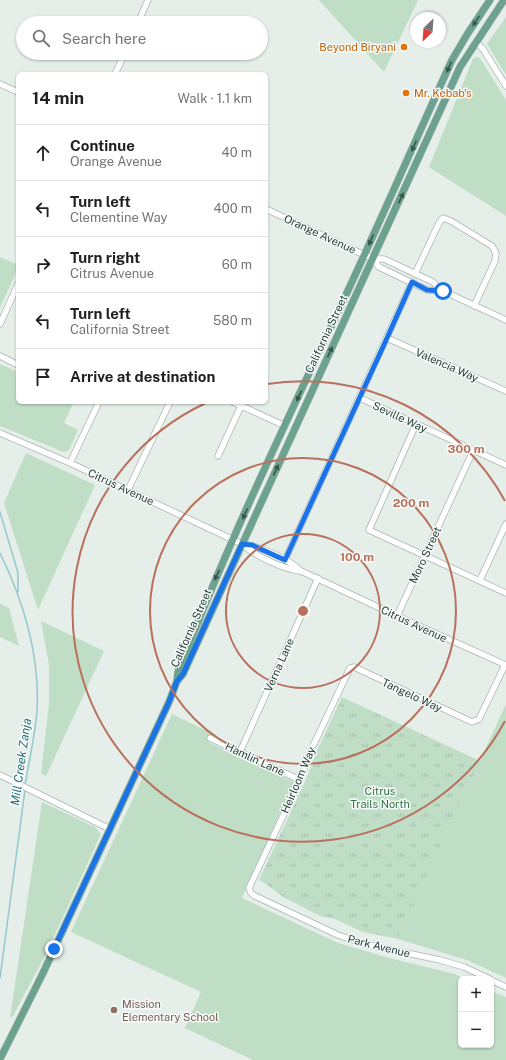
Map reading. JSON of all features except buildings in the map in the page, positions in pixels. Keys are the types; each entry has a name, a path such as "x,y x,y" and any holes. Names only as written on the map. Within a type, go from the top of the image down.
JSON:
{"main road":[{"name":"California Street","path":"0,1059 43,973 169,702 177,681 178,672 206,600 365,255 438,90 459,48 490,0"},
{"name":"California Street","path":"177,681 183,674 460,67 504,0"},
{"path":"438,90 448,94"}],"street":[{"path":"141,16 148,0"},
{"path":"476,42 483,48 506,86"},
{"path":"116,72 121,60"},
{"path":"0,84 16,91"},
{"name":"Orange Avenue","path":"268,210 373,259 384,259 433,282 443,291 506,320"},
{"path":"416,274 439,223 443,218 451,221 492,246 496,253 495,260 474,306"},
{"name":"Orange Avenue","path":"373,259 379,268 427,290 443,291"},
{"path":"285,560 412,282"},
{"path":"0,324 16,288"},
{"name":"Valencia Way","path":"387,338 506,391"},
{"path":"0,356 16,364"},
{"name":"Seville Way","path":"360,398 506,465"},
{"path":"70,463 98,404"},
{"path":"128,490 169,404"},
{"path":"237,404 285,426"},
{"path":"218,456 241,406"},
{"path":"416,424 369,530 506,593"},
{"name":"Citrus Avenue","path":"0,433 70,463 234,540 242,544 249,551 290,570 301,571 318,578 505,665"},
{"name":"Moro Street","path":"397,616 473,451"},
{"path":"480,580 506,524"},
{"name":"Citrus Avenue","path":"242,544 252,545 285,560 293,564 301,571"},
{"name":"Verna Lane","path":"240,752 318,578"},
{"name":"Tangelo Way","path":"350,668 354,667 472,722 475,722 479,719 505,665"},
{"name":"Heirloom Way","path":"251,892 249,888 252,881 300,780 312,748 350,668"},
{"name":"Hamlin Lane","path":"210,738 300,780"},
{"path":"0,775 110,829"},
{"name":"Park Avenue","path":"251,892 255,896 338,935 364,944 433,958 464,967 484,976"},
{"name":"Park Avenue","path":"494,981 506,987"}],"green space":[{"path":"319,0 418,0 412,12 410,12 410,17 384,72"},
{"path":"506,17 506,75 487,44"},
{"path":"476,57 480,58 506,100 506,216 429,167 473,59"},
{"path":"0,257 16,264 16,272 0,308"},
{"path":"0,364 16,371 16,404 73,404 64,423 78,430 69,450 64,452 0,426"},
{"path":"26,453 95,485 38,610 4,503"},
{"path":"0,604 9,608 19,646 0,637"},
{"path":"41,621 104,651 46,776 41,774 49,703 49,665"},
{"name":"Citrus Trails North","path":"342,697 480,761 398,939 363,932 335,919 320,916 283,897 259,880 308,775 316,753"},
{"path":"506,704 506,978 467,960 398,939"},
{"path":"172,714 213,734 208,742 294,782 242,898 338,943 459,976 458,1048 494,1048 494,992 506,997 506,1060 253,1060 185,1028 201,992 71,932"},
{"path":"42,802 95,827 101,834 47,952 13,1016 10,1018"}],"waterway":[{"path":"0,512 18,573 18,592"},
{"name":"Mill Creek Zanja","path":"0,553 9,572 23,610 29,630 36,670 37,711 25,786"},
{"name":"Mill Creek Zanja","path":"0,978 25,790"}],"place":[{"name":"Beyond Biryani","path":"404,47"},
{"name":"Mr. Kebab's","path":"406,93"},
{"name":"Mission Elementary School","path":"114,1010"}],"route":[{"path":"54,949 169,702 177,681 183,674 242,544 252,545 285,560 412,282 427,290 443,291"}]}
